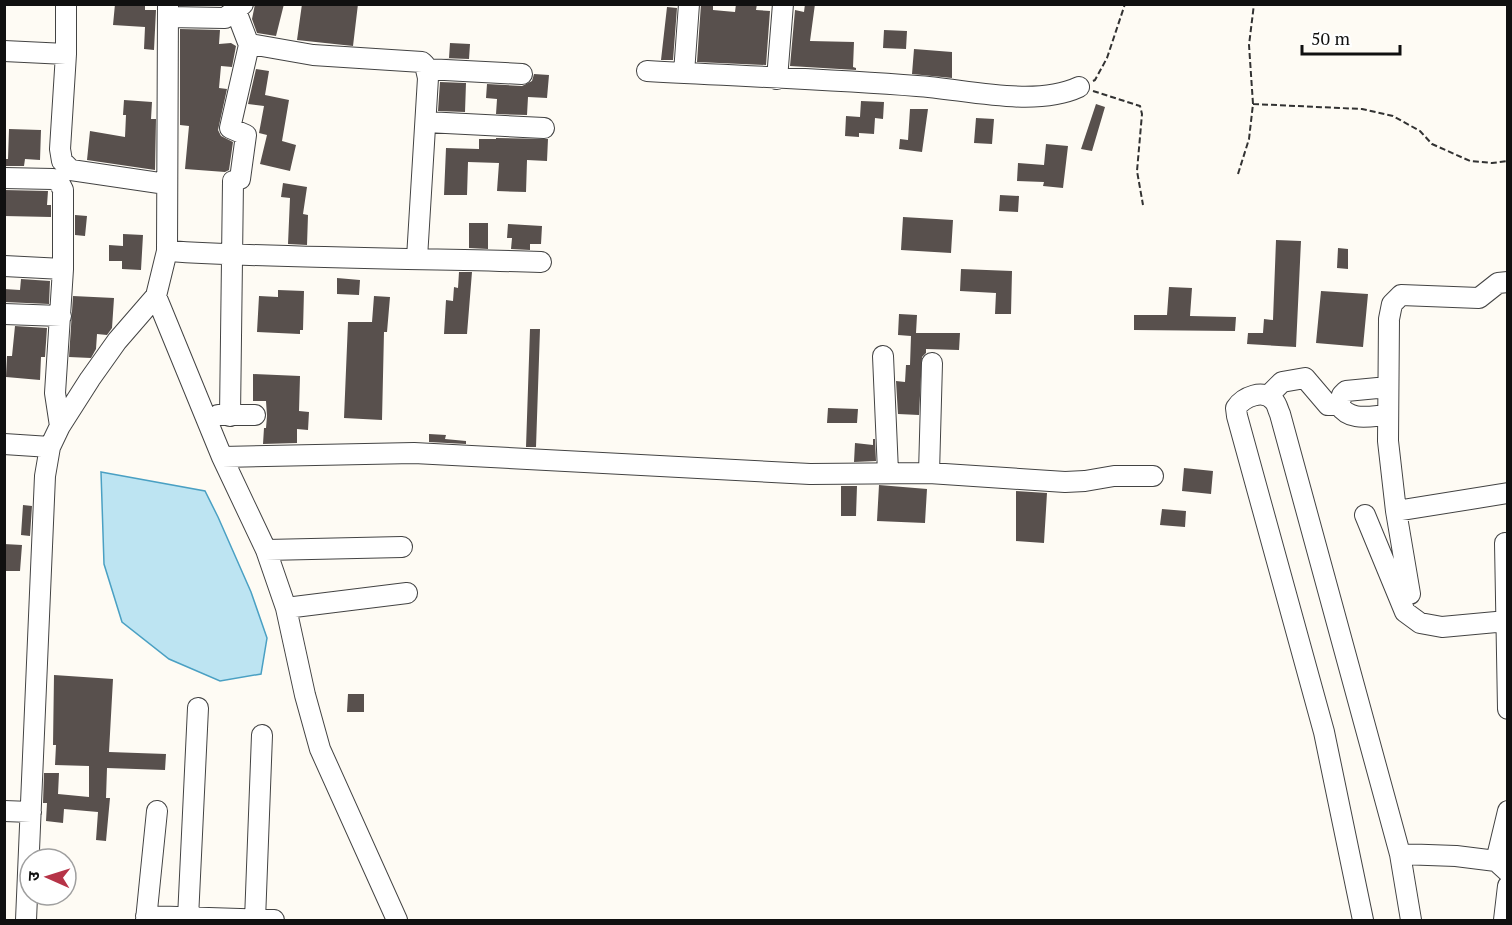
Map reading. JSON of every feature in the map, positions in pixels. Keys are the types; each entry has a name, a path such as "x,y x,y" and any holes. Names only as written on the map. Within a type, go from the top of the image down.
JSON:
{"street":[{"path":"66,4 66,54 60,149 62,161 71,170 166,184"},
{"path":"684,73 689,4"},
{"path":"777,79 783,4"},
{"path":"26,921 45,476 50,447 60,426 117,341 156,296 167,251 168,11 225,18 240,8 249,45 230,128 246,135 240,179 233,181 230,416"},
{"path":"249,45 313,55 422,62 428,78 417,258"},
{"path":"4,51 66,54"},
{"path":"426,69 522,74"},
{"path":"647,71 916,86 1022,97 1068,92 1079,87"},
{"path":"426,122 544,128"},
{"path":"4,178 53,179 59,182 63,190 63,269 55,393 60,426"},
{"path":"167,251 297,258 417,258 541,262"},
{"path":"4,266 63,269"},
{"path":"1410,594 1396,511 1388,441 1389,319 1392,304 1401,295 1479,298 1498,283 1508,282"},
{"path":"156,296 222,457 266,550 286,608 305,695 320,749 397,921"},
{"path":"4,314 61,316"},
{"path":"884,356 888,472"},
{"path":"929,473 932,363"},
{"path":"1268,396 1282,382 1305,378 1328,405 1339,405"},
{"path":"1387,416 1352,417 1344,413 1339,405 1346,391 1388,387"},
{"path":"1363,921 1324,732 1237,416 1236,408 1241,401 1254,395 1268,396 1275,402 1280,414 1400,854 1411,921"},
{"path":"204,414 255,415"},
{"path":"4,444 50,447"},
{"path":"222,457 414,453 810,474 929,473 1065,482 1114,476 1153,476"},
{"path":"1396,511 1508,493"},
{"path":"1365,515 1405,612 1420,623 1442,627 1507,621"},
{"path":"1506,543 1508,710"},
{"path":"266,550 402,547"},
{"path":"286,608 407,594"},
{"path":"188,918 198,708"},
{"path":"255,920 262,735"},
{"path":"4,811 31,812"},
{"path":"157,811 146,918 274,921"},
{"path":"1400,854 1456,856 1502,866 1508,811"},
{"path":"1504,921 1508,886"}],"path":[{"path":"1079,87 1095,80 1107,58 1125,4"},
{"path":"1238,174 1249,139 1253,104 1249,45 1254,4"},
{"path":"1079,87 1140,106 1142,114 1137,171 1143,205"},
{"path":"1253,104 1362,109 1393,116 1420,131 1432,144 1470,161 1492,163 1508,161"}],"water":[{"path":"101,472 205,491 251,592 267,638 261,674 220,681 169,659 122,622 104,564"}],"building":[{"path":"115,4 145,4 145,10 156,10 154,50 144,49 145,27 113,25"},
{"path":"255,4 284,4 276,36 257,33 252,19"},
{"path":"302,4 358,4 353,46 297,40"},
{"path":"701,4 713,4 713,10 735,12 736,4 757,4 756,10 770,11 766,65 697,62"},
{"path":"805,4 815,4 810,41 854,42 853,67 856,70 790,66 795,10 804,12"},
{"path":"667,7 677,8 673,60 661,60"},
{"path":"180,29 220,30 219,44 231,43 236,46 232,67 221,66 219,88 227,89 218,130 221,136 233,142 229,170 225,172 185,169 189,126 180,125"},
{"path":"884,30 907,31 906,49 883,48"},
{"path":"450,43 470,44 469,59 443,58 449,58"},
{"path":"914,49 952,52 952,78 912,74"},
{"path":"256,69 269,71 265,95 289,100 282,141 296,145 290,171 260,164 267,135 259,133 264,106 248,104"},
{"path":"534,74 549,75 547,98 528,97 527,115 496,114 497,99 486,98 487,84 522,86 532,81"},
{"path":"440,82 466,83 465,112 438,111"},
{"path":"124,100 152,102 151,119 156,119 155,170 87,160 90,131 125,137"},
{"path":"861,101 884,102 883,119 875,118 874,134 859,133 859,137 845,136 846,116 860,117"},
{"path":"1096,104 1105,107 1092,151 1081,149"},
{"path":"910,109 928,109 922,152 899,149 900,139 908,140"},
{"path":"976,118 994,119 992,144 974,143"},
{"path":"9,129 41,130 40,160 25,159 24,166 4,166 4,159 8,159"},
{"path":"479,139 548,139 547,161 527,160 526,192 497,191 499,163 468,162 467,195 444,195 446,148 479,149"},
{"path":"1046,144 1068,146 1063,188 1043,186 1044,182 1017,181 1018,163 1044,165"},
{"path":"283,183 307,187 303,214 308,215 307,245 288,244 290,198 281,197"},
{"path":"4,190 48,191 47,205 51,205 51,217 4,216"},
{"path":"1000,195 1019,196 1018,212 999,211"},
{"path":"75,215 87,216 85,236 75,235"},
{"path":"903,217 953,220 951,253 901,250"},
{"path":"469,223 488,223 488,249 469,248"},
{"path":"508,224 542,226 541,244 530,244 530,250 511,249 512,238 507,238"},
{"path":"123,234 143,235 141,270 122,269 122,261 109,261 109,245 123,246"},
{"path":"1276,240 1301,241 1296,347 1247,344 1248,333 1263,333 1264,319 1273,320"},
{"path":"1338,248 1348,249 1348,269 1337,268"},
{"path":"961,269 1012,271 1011,314 995,314 996,293 960,291"},
{"path":"459,272 472,272 467,334 444,334 446,300 453,301 454,287 458,288"},
{"path":"337,278 360,280 359,295 337,294"},
{"path":"21,279 50,281 49,304 4,302 4,289 20,290"},
{"path":"1169,287 1192,288 1190,316 1236,317 1235,331 1134,330 1134,315 1167,315"},
{"path":"278,290 304,291 303,330 300,330 300,334 257,332 259,296 278,297"},
{"path":"1321,291 1368,294 1363,347 1316,343"},
{"path":"73,296 114,298 112,328 107,335 97,334 96,349 91,358 69,357"},
{"path":"374,296 390,297 387,332 384,332 382,420 344,418 348,322 372,322"},
{"path":"899,314 917,315 916,333 960,333 959,350 926,349 922,357 919,415 898,414 896,381 905,382 906,365 910,365 911,336 898,335"},
{"path":"15,326 47,328 45,357 41,357 40,380 6,377 7,356 12,356"},
{"path":"530,329 540,329 536,447 526,447"},
{"path":"253,374 300,376 299,411 309,412 308,430 297,429 297,443 263,444 267,416 266,401 253,401"},
{"path":"828,408 858,409 857,423 827,423"},
{"path":"429,434 446,435 445,439 466,441 466,444 429,442"},
{"path":"873,439 875,439 876,461 854,462 855,443 873,445"},
{"path":"1184,468 1213,471 1211,494 1182,491"},
{"path":"879,485 927,489 925,523 877,521"},
{"path":"841,486 857,486 856,516 841,516"},
{"path":"1016,491 1047,493 1044,543 1016,541"},
{"path":"23,505 32,506 30,536 21,535"},
{"path":"1162,509 1186,511 1185,527 1160,525"},
{"path":"4,544 22,545 20,571 4,571"},
{"path":"54,675 113,679 109,752 166,754 165,770 107,768 106,798 110,798 106,841 96,840 98,812 64,809 63,823 46,821 47,803 43,803 44,773 59,773 58,794 89,797 89,766 55,765"},
{"path":"348,694 364,694 364,712 347,712"}]}
